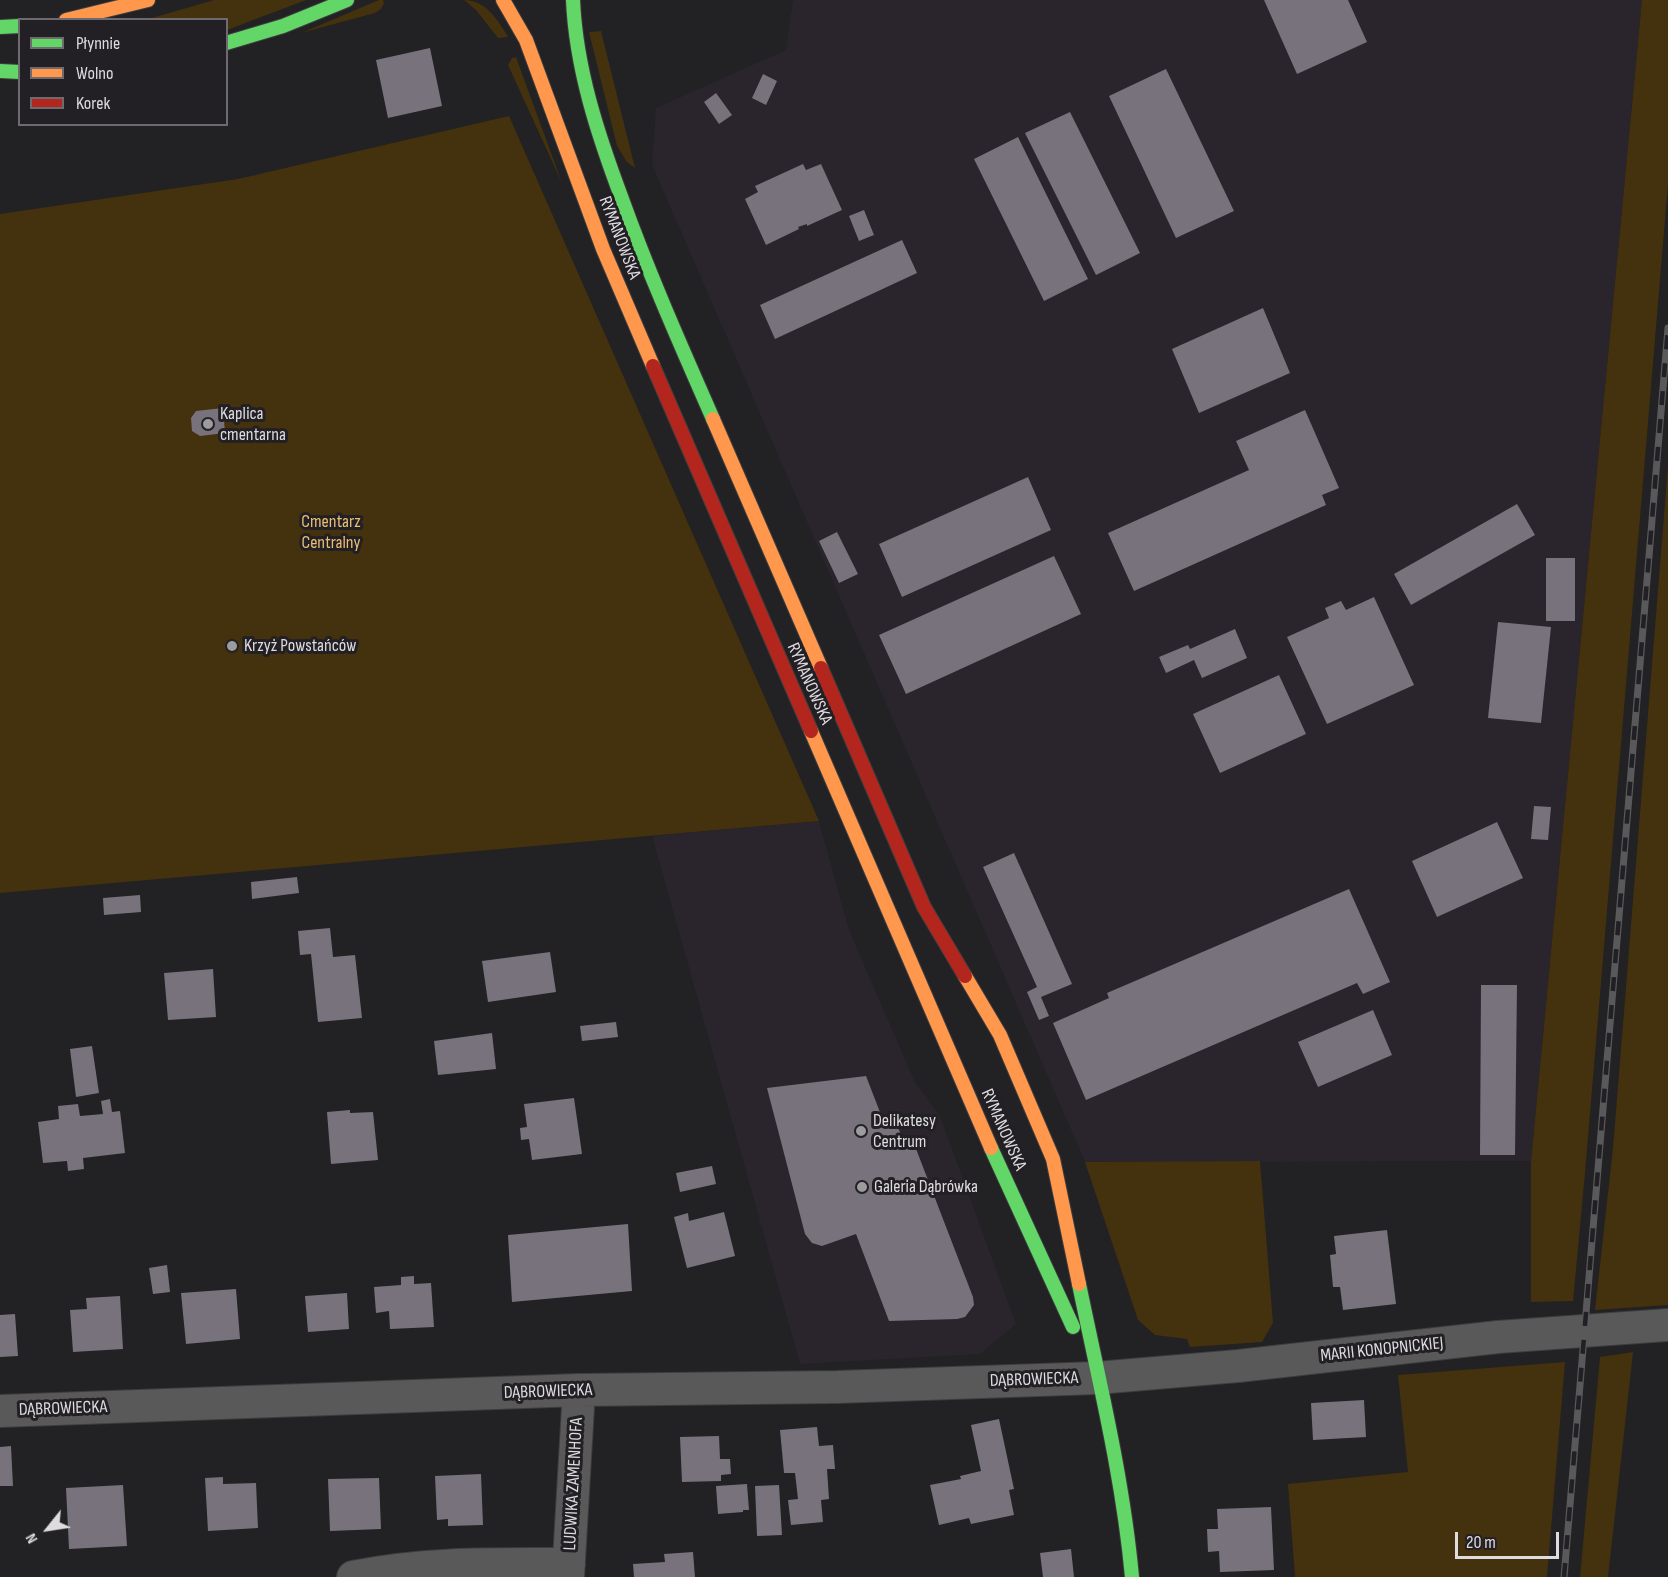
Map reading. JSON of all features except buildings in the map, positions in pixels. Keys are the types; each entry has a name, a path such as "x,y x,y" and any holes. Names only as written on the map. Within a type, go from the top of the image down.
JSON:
{"main road":[{"path":"75,18 148,0"},
{"path":"228,42 283,26 347,0"},
{"name":"RYMANOWSKA","path":"503,0 526,40 603,249 734,555 983,1131 1096,1378"},
{"name":"RYMANOWSKA","path":"573,0 576,37 584,78 600,137 648,270 924,907 1000,1035 1053,1159 1096,1378 1117,1471 1128,1535 1132,1577"},
{"path":"0,27 18,26"},
{"path":"0,71 18,72"}],"street":[{"name":"MARII KONOPNICKIEJ","path":"1096,1378 1238,1366 1498,1337 1668,1325"},
{"name":"DĄBROWIECKA","path":"0,1411 579,1390 837,1387 1096,1378"},
{"name":"LUDWIKA ZAMENHOFA","path":"569,1571 579,1390"},
{"path":"353,1577 443,1564 569,1571"}],"shaded area":[{"path":"793,0 1642,0 1531,1161 1085,1162 652,165 656,108 786,50"},
{"path":"819,821 849,930 915,1082 940,1116 1016,1324 980,1354 800,1364 652,836"}],"green space":[{"path":"214,0 306,0 228,30 228,18 152,18"},
{"path":"383,0 384,3 375,13 301,33"},
{"path":"464,0 479,3 485,7 508,37 498,38 476,10"},
{"path":"1642,0 1668,0 1668,184 1585,1173 1573,1301 1531,1302 1531,1161"},
{"path":"601,31 635,168 627,162 617,146 589,32"},
{"path":"516,57 562,183 508,65 512,58"},
{"name":"Cmentarz Centralny","path":"509,116 819,821 0,893 0,214 238,179"},
{"path":"1668,466 1668,1305 1595,1310 1613,1148"},
{"path":"1260,1161 1273,1323 1262,1342 1190,1347 1187,1339 1155,1335 1138,1320 1085,1162"},
{"path":"1633,1352 1608,1577 1580,1577 1600,1357"},
{"path":"1565,1362 1547,1577 1295,1577 1288,1484 1408,1472 1398,1375"}],"railway":[{"path":"1564,1577 1668,328"}],"traffic: fast":[{"path":"228,42 283,26 347,0"},
{"path":"573,0 583,76 605,151 654,282 713,419"},
{"path":"0,27 18,26"},
{"path":"0,71 18,72"},
{"path":"991,1148 1073,1327"},
{"path":"1079,1284 1117,1466 1132,1577"}],"traffic: slow":[{"path":"74,18 148,0"},
{"path":"503,0 526,40 603,249 653,366"},
{"path":"713,419 821,668"},
{"path":"811,731 991,1148"},
{"path":"965,976 1000,1035 1053,1159 1079,1284"}],"traffic: jam":[{"path":"653,366 811,731"},
{"path":"821,668 924,907 965,976"}],"place":[{"name":"Kaplica cmentarna","path":"208,424"},
{"name":"Krzyż Powstańców","path":"232,646"},
{"name":"Delikatesy Centrum","path":"861,1131"},
{"name":"Galeria Dąbrówka","path":"862,1187"}]}
